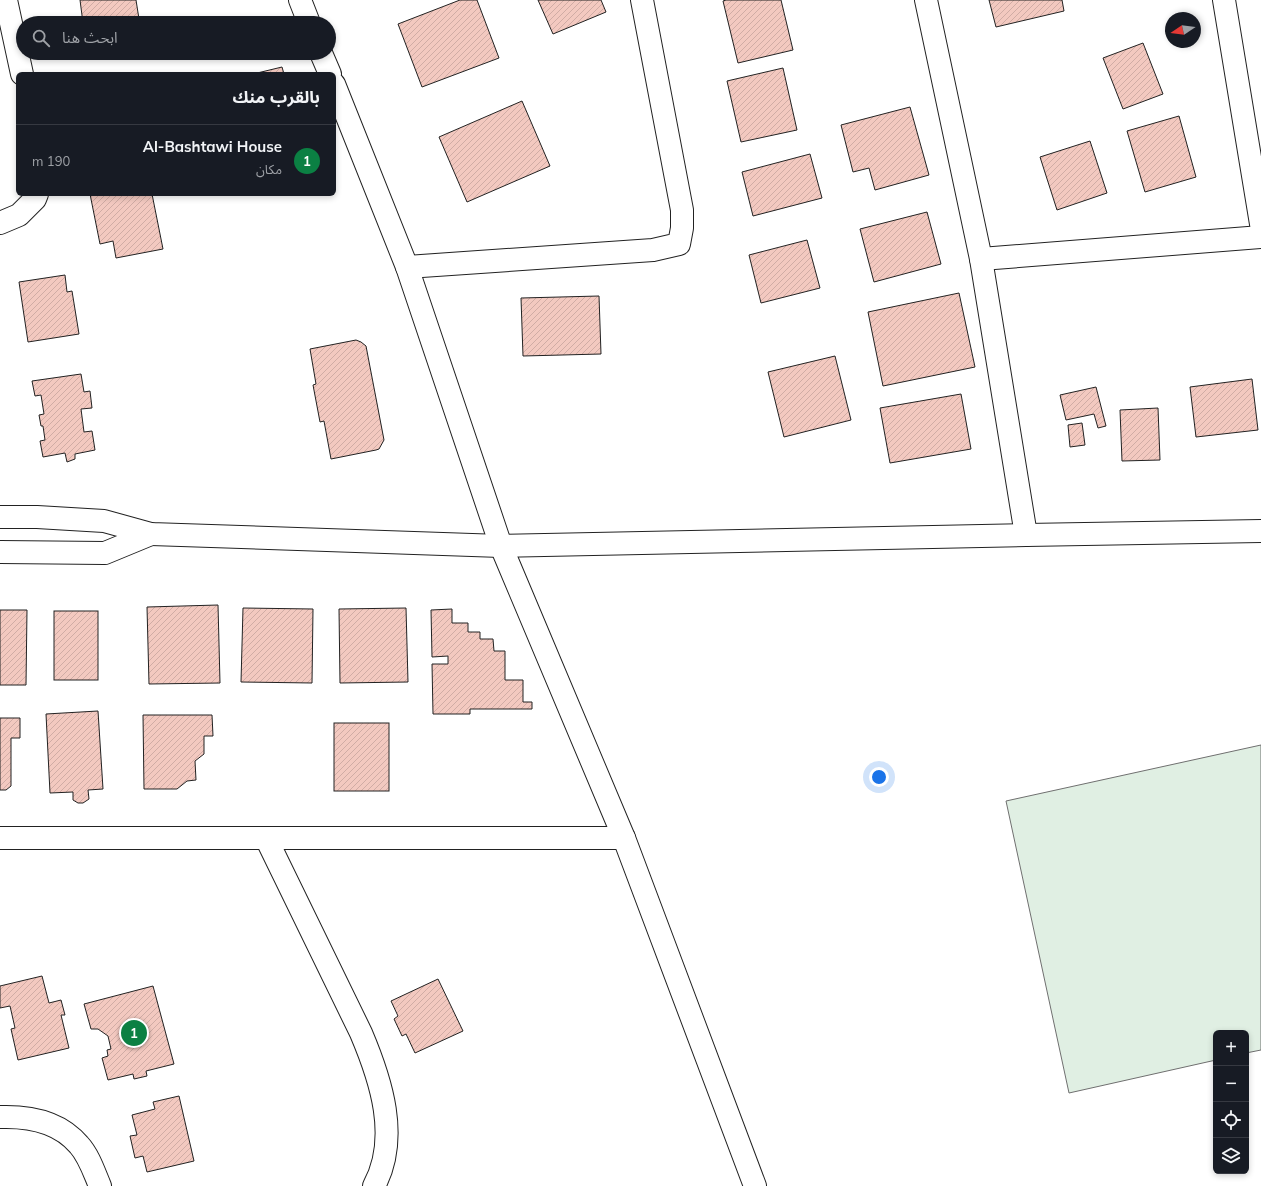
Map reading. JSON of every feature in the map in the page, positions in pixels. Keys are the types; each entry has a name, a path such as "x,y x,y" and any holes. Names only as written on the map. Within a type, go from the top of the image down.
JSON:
{"street":[{"path":"6,0 16,46"},
{"path":"300,0 307,16"},
{"path":"407,266 653,250 668,248 679,244 682,228 682,210 642,0"},
{"path":"926,0 981,260 1026,535"},
{"path":"1224,0 1261,224"},
{"path":"19,60 22,72"},
{"path":"325,60 329,72"},
{"path":"336,89 407,266 501,546 624,838 755,1186"},
{"path":"0,223 19,215 36,196"},
{"path":"981,260 1261,237"},
{"path":"0,517 37,517 104,521 151,534 501,546 1261,531"},
{"path":"0,552 106,553 151,534"},
{"path":"0,838 624,838"},
{"path":"266,838 361,1033 374,1064 383,1095 386,1124 386,1153 374,1186"},
{"path":"0,1117 34,1119 47,1122 69,1135 80,1145 100,1186"}],"green space":[{"path":"1261,745 1261,1050 1249,1052 1249,1030 1213,1030 1213,1061 1069,1093 1006,801"}],"building":[{"path":"80,0 136,0 139,16 82,16"},
{"path":"460,0 477,0 499,58 422,87 398,24"},
{"path":"538,0 601,0 606,12 553,34"},
{"path":"781,0 793,50 738,63 723,1"},
{"path":"989,0 1062,0 1064,11 996,27"},
{"path":"1143,43 1163,94 1123,109 1103,58"},
{"path":"282,67 283,72 261,72"},
{"path":"783,68 797,130 741,142 727,81"},
{"path":"522,101 550,166 467,202 439,137"},
{"path":"910,107 929,175 875,190 869,168 853,172 841,125"},
{"path":"1179,116 1196,177 1145,192 1127,131"},
{"path":"1090,141 1107,193 1057,210 1040,157"},
{"path":"810,154 822,198 753,216 742,172"},
{"path":"90,196 152,196 163,249 116,258 113,241 100,244"},
{"path":"927,212 941,264 874,282 860,229"},
{"path":"807,240 820,288 761,303 749,255"},
{"path":"65,275 67,292 72,291 79,334 28,342 19,282"},
{"path":"959,293 975,367 883,386 868,312"},
{"path":"599,296 601,354 523,356 521,298"},
{"path":"356,340 366,346 384,440 379,449 331,459 324,421 320,422 313,385 316,384 310,349"},
{"path":"835,356 851,420 784,437 768,372"},
{"path":"81,374 84,392 90,391 92,408 81,409 84,432 92,431 95,450 75,454 75,459 67,462 65,453 43,457 40,441 45,440 43,426 41,426 39,415 44,414 41,395 35,396 32,381"},
{"path":"1252,379 1258,430 1196,437 1190,387"},
{"path":"1096,387 1106,426 1098,428 1094,414 1066,420 1060,395"},
{"path":"961,394 971,449 890,463 880,408"},
{"path":"1158,408 1160,460 1122,461 1120,410"},
{"path":"1082,423 1085,445 1070,447 1068,425"},
{"path":"218,605 220,683 149,684 147,607"},
{"path":"243,608 313,609 312,683 241,682"},
{"path":"406,608 408,682 340,683 339,609"},
{"path":"452,609 452,623 468,623 468,632 480,632 480,639 493,639 494,651 505,651 505,680 523,680 523,702 532,702 532,709 470,709 470,714 433,714 432,664 448,664 448,656 432,657 431,610"},
{"path":"0,610 27,610 26,685 0,685"},
{"path":"54,611 98,611 98,680 54,680"},
{"path":"98,711 103,789 88,790 89,799 83,803 78,803 73,800 73,792 50,793 46,714"},
{"path":"143,715 212,715 213,736 204,736 204,754 195,761 196,780 187,781 177,789 144,789"},
{"path":"0,718 20,718 20,738 11,738 11,786 6,790 0,790"},
{"path":"334,723 389,723 389,791 334,791"},
{"path":"42,976 49,1003 61,1000 65,1015 61,1015 69,1048 18,1060 11,1029 15,1028 10,1006 0,1008 0,986"},
{"path":"438,979 463,1031 415,1053 406,1034 402,1036 394,1019 398,1016 391,1001"},
{"path":"153,986 174,1064 146,1071 147,1076 134,1079 133,1074 108,1080 102,1058 108,1056 107,1050 111,1049 108,1036 98,1029 91,1029 84,1004"},
{"path":"179,1096 194,1161 147,1172 143,1156 135,1158 130,1136 137,1135 132,1115 155,1109 153,1102"}],"place":[{"name":"Al-Bashtawi House","path":"134,1033"}]}
